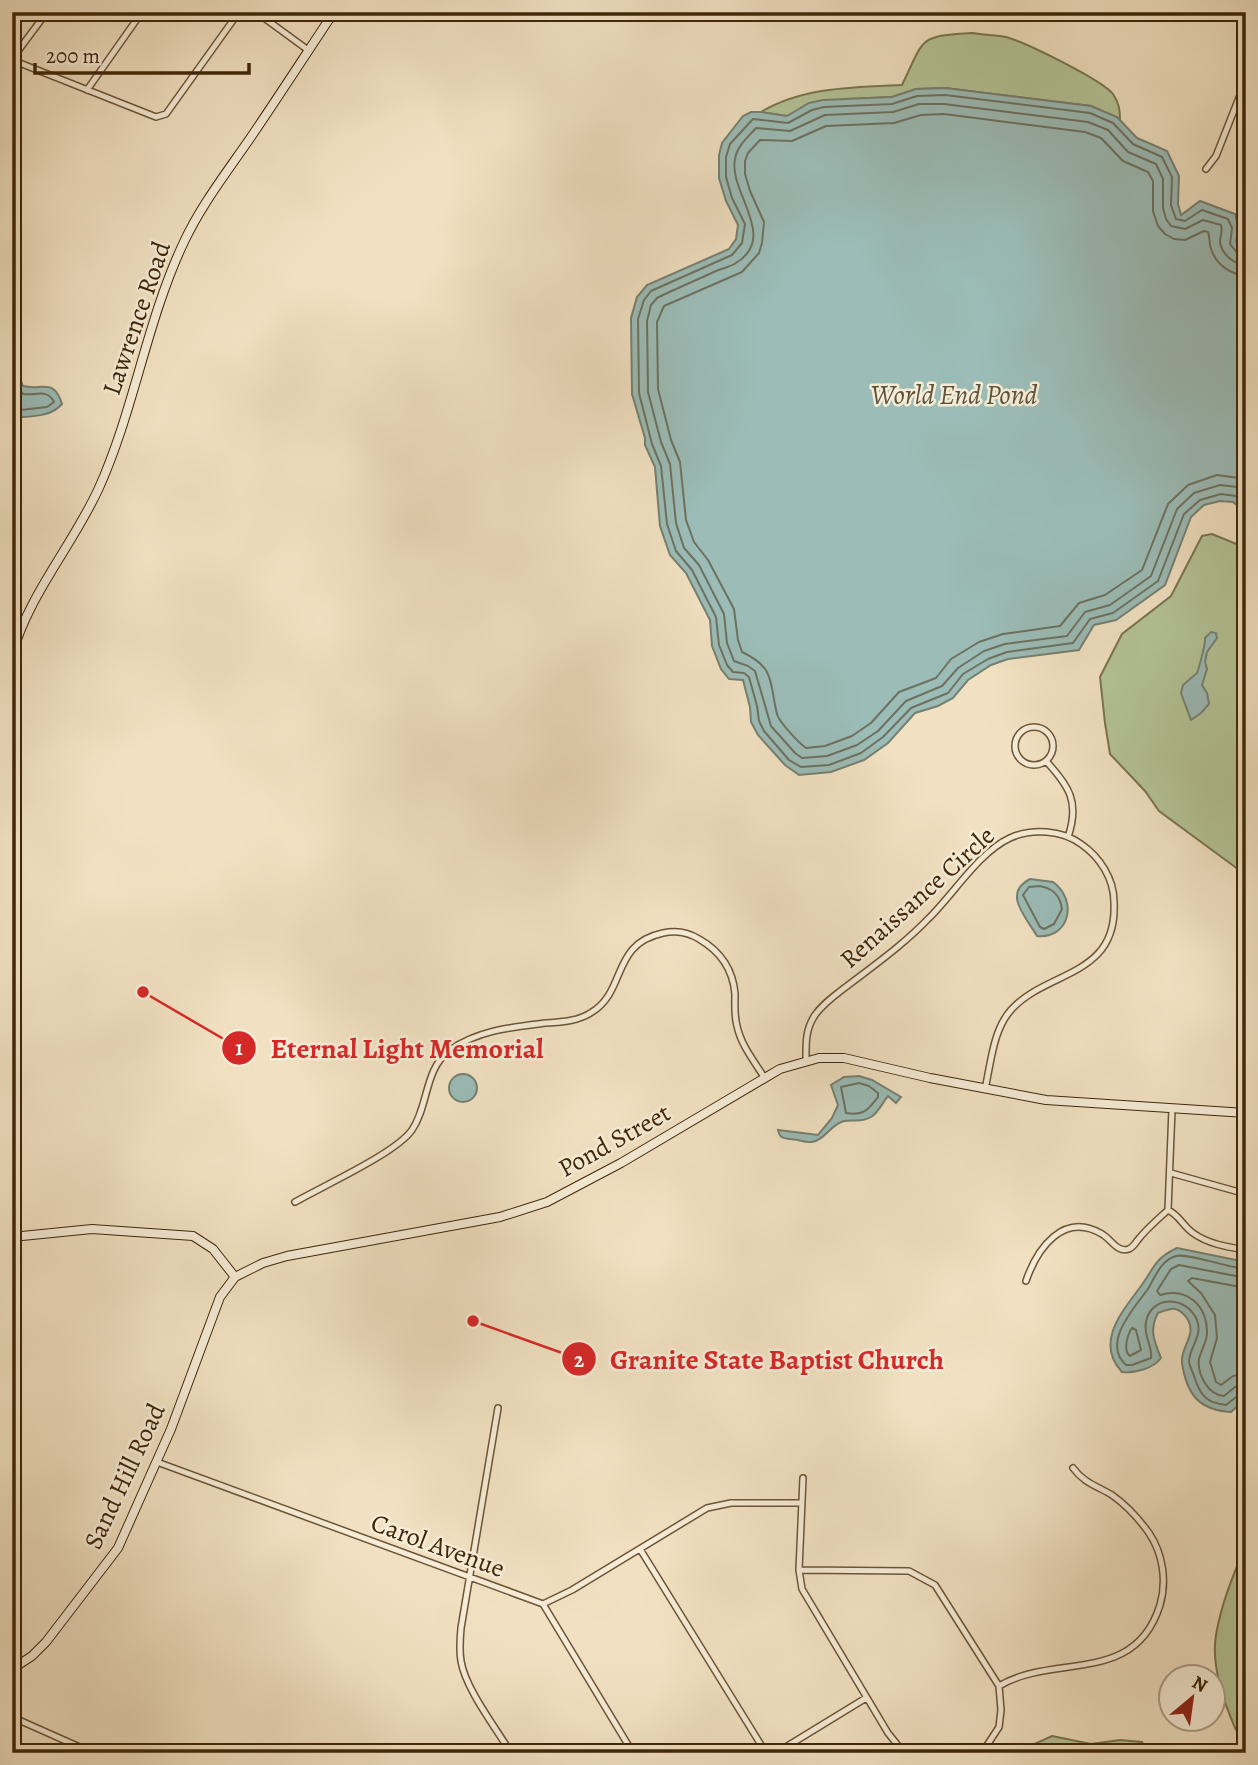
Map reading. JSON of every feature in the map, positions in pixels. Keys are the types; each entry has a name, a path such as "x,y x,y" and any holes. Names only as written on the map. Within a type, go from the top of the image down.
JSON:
{"street":[{"path":"47,12 12,60 156,117 166,114 239,12"},
{"path":"87,90 142,12"},
{"path":"256,12 308,50"},
{"name":"Lawrence Road","path":"12,655 31,610 99,488 121,431 164,292 193,223 334,12"},
{"path":"1206,169 1216,156 1246,80"},
{"path":"1032,727 1048,734 1053,745 1046,761 1034,765 1022,760 1016,749 1021,732 1032,727"},
{"path":"985,1089 999,1030 1009,1013 1023,1000 1075,972 1093,958 1101,949 1112,927 1114,894 1105,870 1089,851 1068,837 1074,820 1072,798 1066,785 1046,761"},
{"name":"Renaissance Circle","path":"806,1061 806,1036 818,1011 915,932 995,847 1023,834 1047,832 1068,837"},
{"path":"295,1202 371,1161 406,1138 419,1117 433,1070 450,1051 464,1042 495,1030 570,1021 593,1012 610,994 622,964 632,950 660,933 677,931 693,935 707,944 725,962 732,977 739,1034 765,1077"},
{"name":"Pond Street","path":"235,1277 263,1263 287,1256 500,1217 531,1208 621,1163 765,1077 806,1061 828,1057 1059,1102 1246,1113"},
{"path":"1026,1281 1038,1255 1059,1232 1076,1228 1089,1230 1101,1234 1118,1248 1126,1250 1132,1248 1143,1233 1168,1210 1172,1109"},
{"path":"1171,1173 1246,1194"},
{"path":"1168,1210 1175,1213 1189,1231 1202,1238 1246,1250"},
{"path":"12,1237 92,1229 193,1237 213,1249 235,1277"},
{"name":"Sand Hill Road","path":"12,1669 41,1647 108,1562 129,1526 184,1398 220,1297 235,1277"},
{"path":"498,1408 461,1628 461,1662 471,1688 511,1753"},
{"name":"Carol Avenue","path":"157,1462 543,1604"},
{"path":"999,1686 1023,1674 1088,1666 1111,1659 1134,1645 1152,1624 1158,1612 1163,1571 1156,1545 1149,1533 1117,1499 1090,1485 1073,1468"},
{"path":"803,1478 799,1570 802,1589 866,1698 904,1753"},
{"path":"633,1753 543,1604 565,1594 692,1516 715,1505 748,1502 801,1503"},
{"path":"640,1549 766,1753"},
{"path":"799,1570 909,1571 922,1576 941,1592 999,1686 999,1727 982,1753"},
{"path":"776,1753 866,1698"},
{"path":"12,1717 93,1753"}],"green space":[{"path":"973,33 1016,40 1094,80 1117,100 1120,120 1091,106 945,88 916,89 892,97 845,99 787,116 761,112 811,93 902,85 925,43 932,38"},
{"path":"1212,534 1246,548 1246,875 1159,811 1145,791 1110,754 1100,677 1122,634 1171,596 1202,536"},
{"path":"1246,1546 1246,1733 1236,1730 1226,1705 1226,1664 1216,1664 1215,1659 1218,1624"},
{"path":"1052,1736 1091,1744 1120,1740 1142,1742 1148,1753 1025,1753 1030,1746"}],"water":[{"name":"World End Pond","path":"945,88 1091,106 1117,117 1137,138 1167,151 1179,176 1178,204 1181,215 1200,201 1235,214 1239,229 1236,241 1242,249 1246,249 1246,513 1233,502 1220,501 1204,505 1191,517 1165,585 1116,620 1094,625 1079,650 1008,659 991,665 968,680 953,698 915,713 888,743 864,760 831,772 799,775 785,765 758,735 751,722 743,680 729,679 721,669 712,646 710,620 686,573 670,555 660,526 655,467 645,445 632,394 631,318 637,297 647,285 729,249 736,239 738,225 726,201 719,178 719,155 722,143 743,116 751,112 761,112 787,116 809,103 823,100 892,97 916,89"},
{"path":"12,375 20,378 23,386 55,390 62,404 45,414 12,418"},
{"path":"1211,632 1216,633 1217,638 1207,652 1207,669 1202,685 1209,704 1191,720 1181,693 1183,685 1197,673 1205,638"},
{"path":"1030,879 1053,882 1066,898 1067,917 1057,931 1048,935 1037,936 1019,906 1018,891"},
{"path":"463,1074 473,1078 477,1088 473,1098 463,1102 453,1098 449,1088 453,1078"},
{"path":"859,1076 872,1080 901,1097 896,1103 888,1096 871,1117 839,1123 817,1141 807,1142 781,1136 778,1130 818,1135 832,1118 838,1105 831,1085 844,1077"},
{"path":"1177,1248 1246,1262 1246,1398 1231,1412 1203,1404 1191,1392 1184,1374 1182,1357 1191,1329 1186,1317 1177,1309 1158,1313 1155,1319 1154,1335 1161,1358 1158,1362 1143,1370 1122,1372 1114,1361 1111,1338 1120,1316 1156,1264"}],"place":[{"name":"Eternal Light Memorial","path":"143,992"},
{"name":"Granite State Baptist Church","path":"473,1321"}]}
